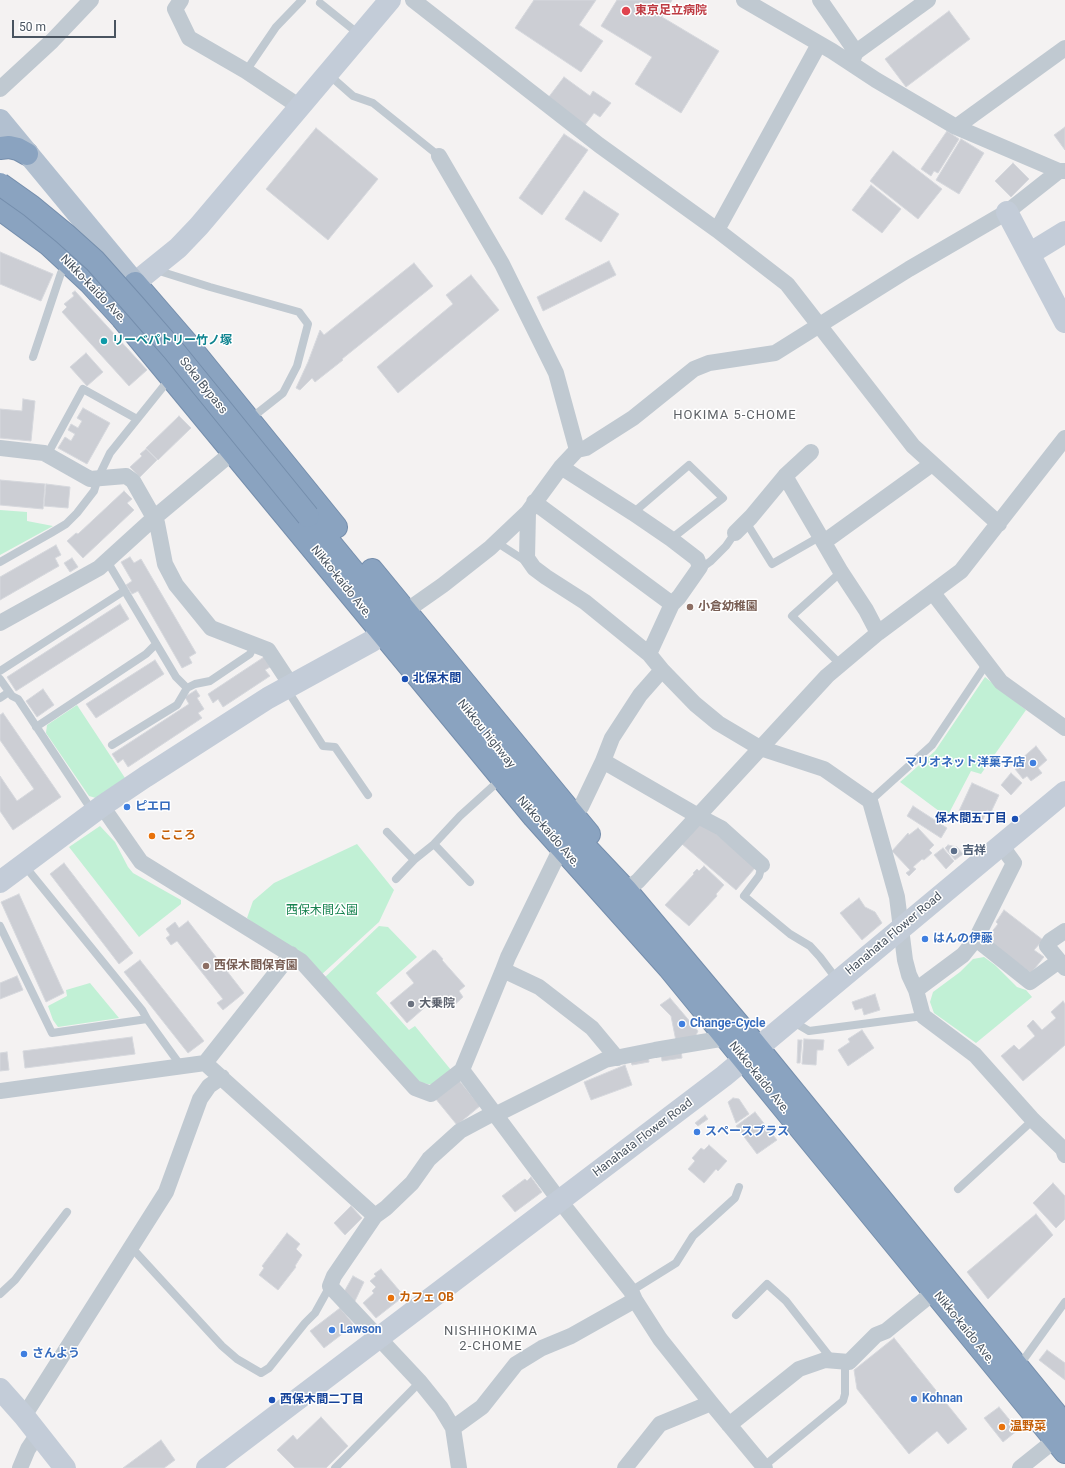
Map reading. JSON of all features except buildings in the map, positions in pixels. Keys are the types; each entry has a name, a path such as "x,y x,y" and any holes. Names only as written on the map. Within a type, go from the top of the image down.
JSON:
{"highway":[{"path":"0,148 9,147 18,149 27,154"},
{"name":"Soka Bypass","path":"0,184 42,215 95,262 136,306 308,516"},
{"path":"0,199 20,222"},
{"path":"0,209 20,222"},
{"name":"Nikko-kaido Ave.","path":"20,222 48,244 109,304 171,376 561,848 669,968 726,1038 751,1054 1018,1368 1062,1439"},
{"path":"135,282 573,813 592,837 626,890"},
{"name":"Nikkou highway","path":"308,516 542,801 626,890"},
{"name":"Nikko-kaido Ave.","path":"626,890 934,1292 1062,1439"}],"main road":[{"path":"0,120 135,282"}],"street":[{"path":"0,88 52,41 90,0"},
{"path":"181,0 175,9 189,38 246,72 300,107"},
{"path":"109,304 178,248 199,226 390,0"},
{"path":"413,0 598,145 717,230 787,284 913,446 999,524"},
{"path":"744,0 819,44 854,58"},
{"path":"820,0 854,58 876,80 956,127 1062,171"},
{"path":"854,58 928,0"},
{"path":"717,230 819,44"},
{"path":"956,127 1065,48"},
{"path":"439,156 502,264 556,373 577,450"},
{"path":"406,611 443,585 496,542 531,507 561,467 577,450 586,448 634,418 694,368 709,363 775,353 909,269 1007,212 1062,171"},
{"path":"1007,212 1065,322"},
{"path":"1029,254 1065,232"},
{"path":"626,890 638,881 827,676 878,633 961,571 1065,438"},
{"path":"0,448 44,453 90,479 126,476 133,481 157,523 165,564 176,585 211,628 268,650 289,686"},
{"path":"0,623 99,568 154,518 234,452"},
{"path":"741,528 785,476 811,452"},
{"path":"822,539 932,464"},
{"path":"561,467 633,513 697,559 700,567 679,597 672,604 649,654"},
{"path":"785,476 841,572 866,610 878,633"},
{"path":"531,507 527,558 531,564 546,577 585,602 649,654 662,670 695,704 718,723 760,748 824,769 870,801 897,897 905,960 909,975 916,990 923,1016 975,1055 1033,1120 1064,1150"},
{"path":"531,507 672,604"},
{"path":"933,593 1001,682 1065,728"},
{"path":"0,882 98,809 158,768 268,698 372,641 382,632"},
{"path":"573,813 581,807 603,761 612,738 647,686 662,670"},
{"path":"603,761 721,828 762,865"},
{"name":"Hanahata Flower Road","path":"207,1468 379,1339 751,1054 1065,792"},
{"path":"98,809 140,862 292,954 301,961 415,1088 431,1094 462,1070 508,957 561,848"},
{"path":"916,990 963,955 976,939 1014,863 1001,845"},
{"path":"976,939 1030,982 1062,964 1047,946 1050,941 1065,931"},
{"path":"0,1091 205,1062 292,954"},
{"path":"503,970 540,987 592,1028 617,1058"},
{"path":"459,1468 453,1428 437,1403 370,1327 330,1286 334,1276 375,1216 386,1208 412,1183 429,1159 460,1131 605,1060 726,1038"},
{"path":"205,1062 375,1216"},
{"path":"462,1070 560,1201 633,1295 660,1339 764,1467"},
{"path":"24,1416 166,1192 200,1099 209,1086 222,1077"},
{"path":"729,1425 799,1369 825,1360 849,1362 876,1335 886,1331 934,1292"},
{"path":"453,1428 482,1407 516,1364 542,1348 571,1336 633,1295"},
{"path":"0,1389 24,1416 65,1468"},
{"path":"625,1468 660,1424 711,1403"},
{"path":"20,1468 28,1449 38,1434"},
{"path":"1020,1468 1062,1439"}],"lane":[{"path":"246,72 276,27 302,0"},
{"path":"319,1 360,35"},
{"path":"328,74 354,96 372,102 439,156"},
{"path":"33,357 61,273 70,265"},
{"path":"153,269 299,312 308,324 297,366 282,393 249,420"},
{"path":"0,562 66,524 94,491 98,478 110,453 171,376"},
{"path":"47,455 83,389 137,419"},
{"path":"633,513 689,465 723,498 671,539"},
{"path":"698,570 711,561 741,528 772,564 822,539"},
{"path":"496,542 531,564"},
{"path":"107,561 176,678 187,688"},
{"path":"840,664 792,616 841,572"},
{"path":"0,671 124,591"},
{"path":"36,727 146,654 156,644"},
{"path":"112,745 177,705 187,688 195,684 210,681 250,654 254,645"},
{"path":"870,801 932,745 987,663"},
{"path":"0,679 12,696 18,699 36,727 98,809"},
{"path":"289,686 323,746 335,748 368,795"},
{"path":"0,698 9,692"},
{"path":"396,879 414,860 434,844 460,816 502,778"},
{"path":"387,832 414,860"},
{"path":"434,844 470,882"},
{"path":"23,864 142,1010 181,1066"},
{"path":"762,865 760,876 744,896 790,934 810,946 838,981"},
{"path":"0,926 52,1033 147,1019"},
{"path":"792,1020 808,1031 923,1016"},
{"path":"958,1189 1033,1120"},
{"path":"633,1295 676,1263 693,1236 736,1198 739,1187"},
{"path":"0,1294 15,1280 67,1212"},
{"path":"131,1247 222,1346 237,1359 261,1374 269,1368 304,1323 315,1313 330,1286"},
{"path":"736,1315 767,1284 786,1301 839,1361 845,1394 843,1401 764,1467"},
{"path":"1018,1368 1065,1302"},
{"path":"334,1468 420,1382"}],"green space":[{"path":"0,510 27,512 27,521 53,526 0,555"},
{"path":"985,677 1026,710 981,774 971,771 947,817 900,782 935,751"},
{"path":"77,705 125,778 96,798 89,796 46,733 47,725"},
{"path":"100,826 115,842 128,867 133,873 181,900 181,904 139,937 69,847"},
{"name":"西保木間公園","path":"357,844 394,890 379,922 321,975 247,918 253,901 274,883"},
{"path":"379,926 388,927 417,957 376,993 409,1030 415,1026 451,1070 433,1085 417,1082 323,979"},
{"path":"984,957 995,965 1017,987 1026,990 1032,997 976,1043 934,1013 930,1002 933,992 960,972 973,959"},
{"path":"90,983 119,1018 58,1027 53,1020 48,1006 67,996 66,990"}],"place":[{"name":"東京足立病院","path":"626,11"},
{"name":"リーベパトリー竹ノ塚","path":"104,341"},
{"name":"小倉幼稚園","path":"690,607"},
{"name":"北保木間","path":"405,679"},
{"name":"マリオネット洋菓子店","path":"1033,763"},
{"name":"ピエロ","path":"127,807"},
{"name":"保木間五丁目","path":"1015,819"},
{"name":"こころ","path":"152,836"},
{"name":"吉祥","path":"954,851"},
{"name":"はんの伊藤","path":"925,939"},
{"name":"西保木間保育園","path":"206,966"},
{"name":"大乗院","path":"411,1004"},
{"name":"Change-Cycle","path":"682,1024"},
{"name":"スペースプラス","path":"697,1132"},
{"name":"カフェ OB","path":"391,1298"},
{"name":"Lawson","path":"332,1330"},
{"name":"さんよう","path":"24,1354"},
{"name":"Kohnan","path":"914,1399"},
{"name":"西保木間二丁目","path":"272,1400"},
{"name":"温野菜","path":"1002,1427"}],"district":[{"name":"HOKIMA 5-CHOME","path":"735,416"},
{"name":"NISHIHOKIMA 2-CHOME","path":"491,1340"}]}
